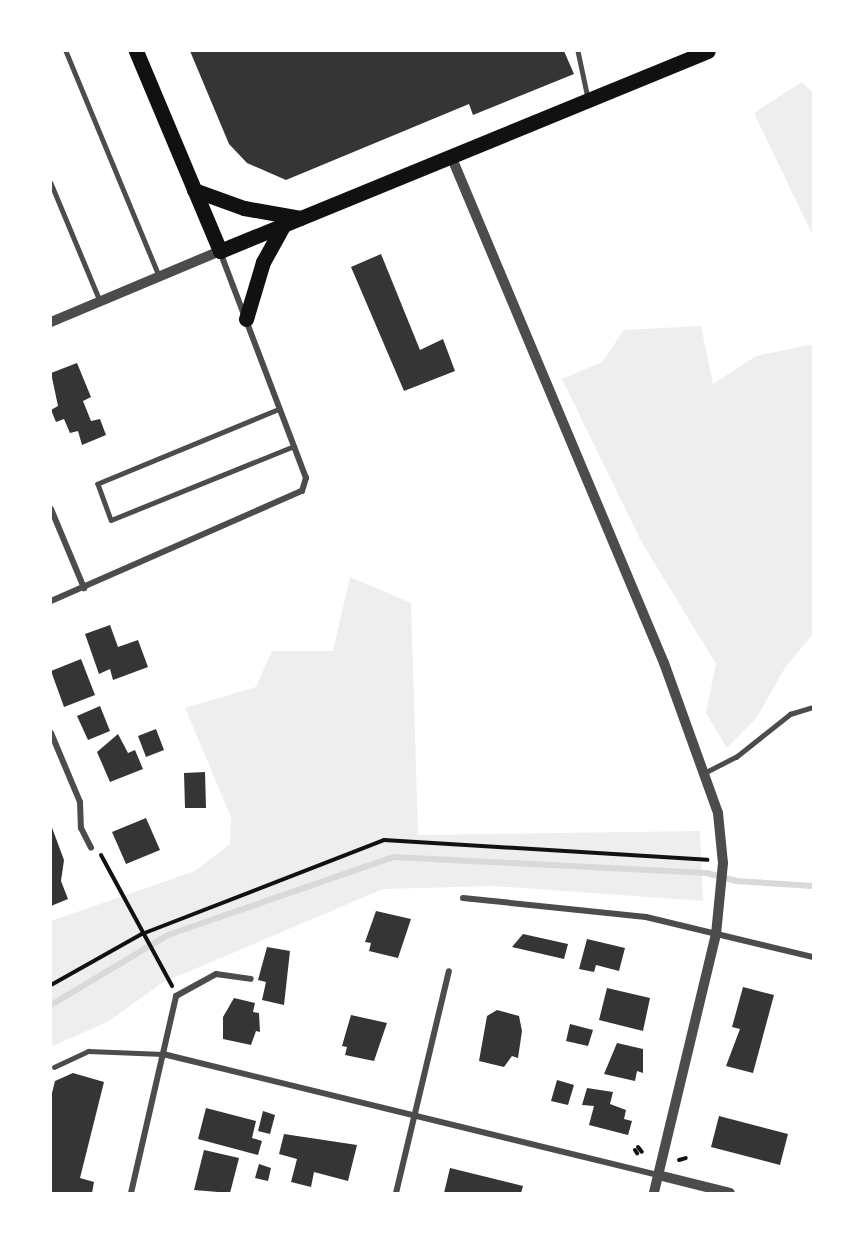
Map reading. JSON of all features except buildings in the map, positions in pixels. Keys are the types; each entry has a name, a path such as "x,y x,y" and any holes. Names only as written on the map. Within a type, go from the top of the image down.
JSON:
{"main road":[{"path":"136,51 220,251 588,98 708,51"},
{"path":"194,190 244,208 300,218"},
{"path":"246,319 263,262 283,226"}],"street":[{"path":"451,156 706,772 718,813 723,863 716,934 654,1193"},
{"path":"51,321 220,251 294,446 305,486 288,502 51,601"},
{"path":"51,509 84,588"},
{"path":"51,733 80,802 81,828 91,848"},
{"path":"463,898 645,917 813,957"},
{"path":"396,1193 449,971"},
{"path":"131,1193 176,996 216,974 251,979"},
{"path":"163,1053 730,1193"}],"lane":[{"path":"66,51 160,276"},
{"path":"578,51 588,98"},
{"path":"51,183 100,301"},
{"path":"280,409 98,484 111,520 294,446"},
{"path":"706,772 736,757 790,714 813,707"},
{"path":"54,1067 88,1051 163,1053"}],"path":[{"path":"51,985 143,935 384,840 707,860"},
{"path":"91,848 101,855 176,996"},
{"path":"679,1160 686,1162"}],"shaded area":[{"path":"802,82 813,93 813,236 754,113"},
{"path":"701,326 713,384 756,356 813,344 813,634 786,666 757,717 727,748 706,713 716,664 641,541 562,379 602,362 624,330"},
{"path":"350,577 411,603 418,835 700,831 703,901 493,886 383,889 162,983 109,1021 51,1047 51,921 195,871 230,844 231,817 185,708 256,687 272,651 333,651"}],"waterway":[{"path":"51,1005 168,935 393,857 707,873 736,881 813,886"}]}
